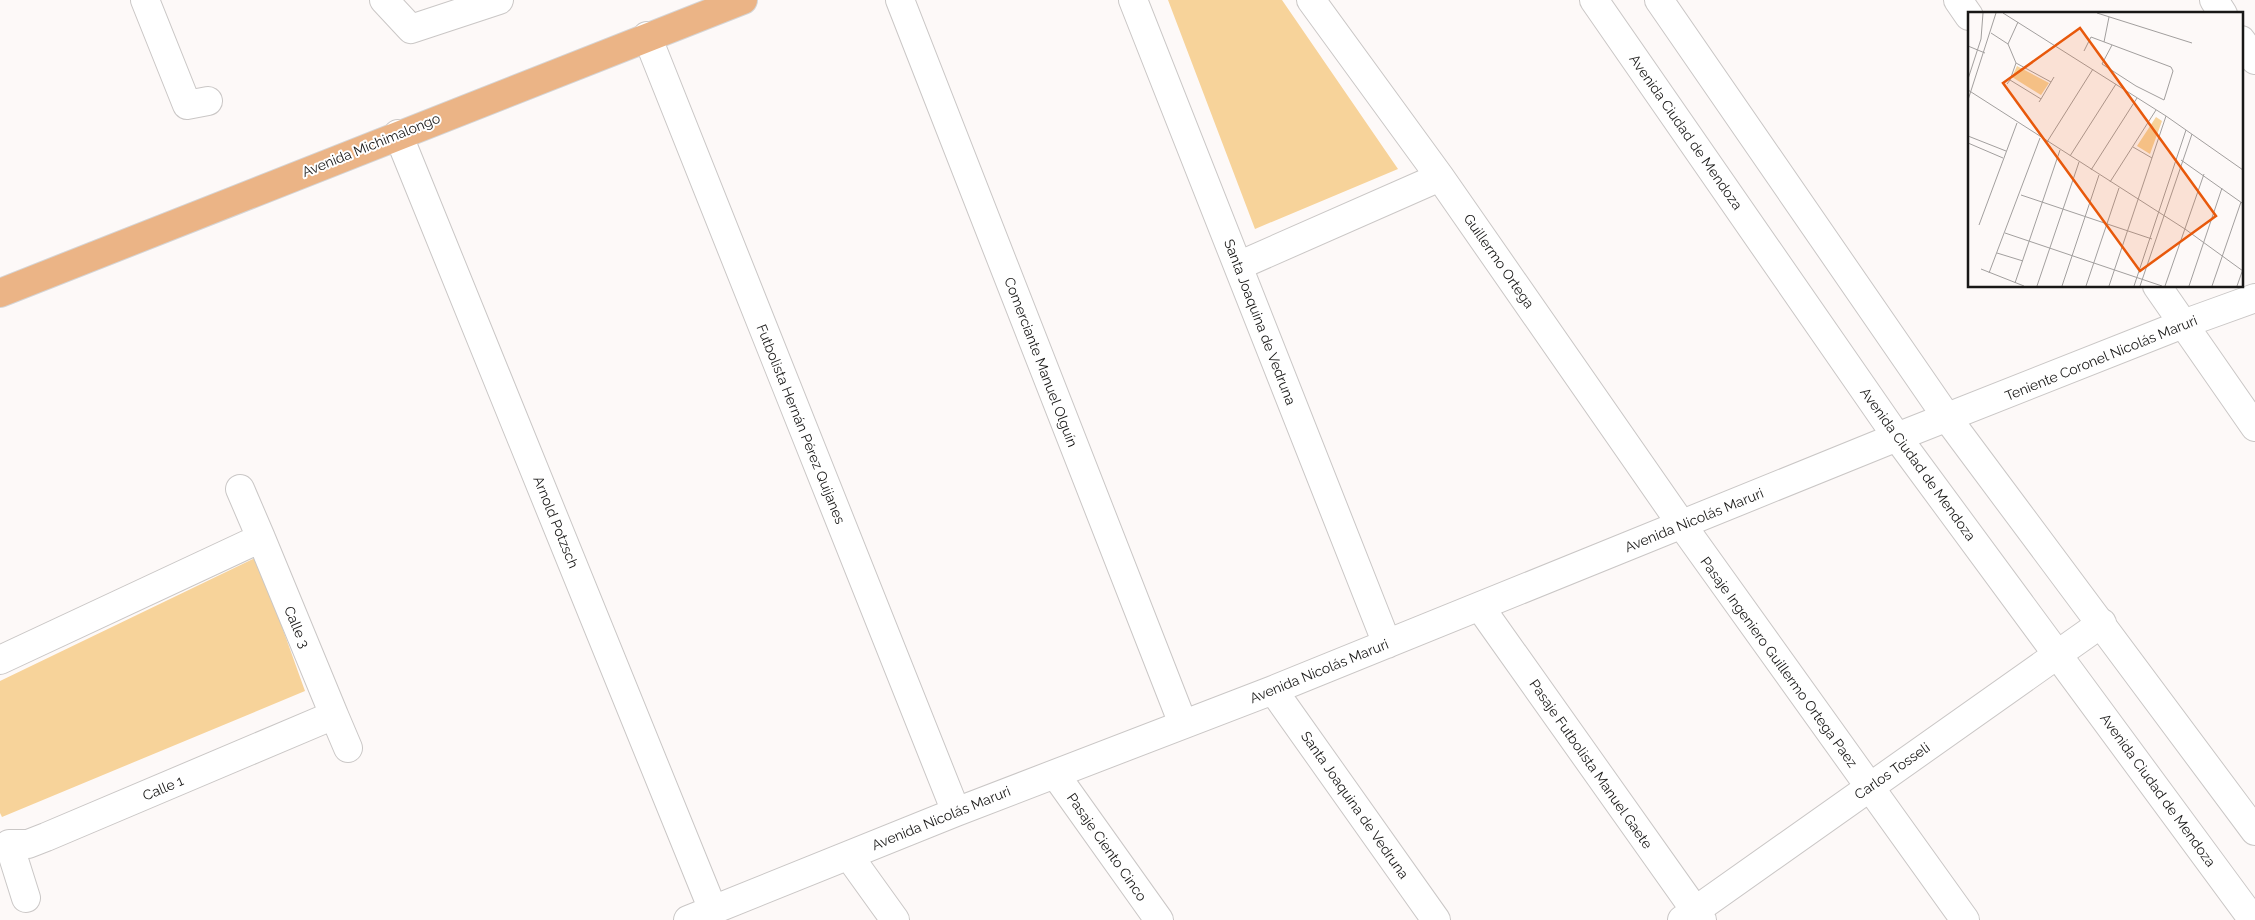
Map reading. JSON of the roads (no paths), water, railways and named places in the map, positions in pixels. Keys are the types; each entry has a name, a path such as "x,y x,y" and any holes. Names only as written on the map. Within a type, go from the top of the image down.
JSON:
{"main road":[{"name":"Avenida Michimalongo","path":"0,292 647,36 743,0"}],"street":[{"path":"145,0 187,105 208,101"},
{"path":"384,0 411,29 499,0"},
{"name":"Comerciante Manuel Olguín","path":"900,0 1183,724"},
{"name":"Santa Joaquina de Vedruna","path":"1133,0 1387,644"},
{"name":"Guillermo Ortega","path":"1311,0 1440,177 1682,525"},
{"name":"Avenida Ciudad de Mendoza","path":"1594,0 1897,438 2253,920"},
{"path":"1659,0 1948,419 2102,623 2255,831"},
{"path":"1958,0 1968,15"},
{"path":"2214,0 2222,12"},
{"name":"Futbolista Hernán Pérez Quijanes","path":"647,36 956,812"},
{"path":"2242,41 2255,60"},
{"name":"Arnold Potzsch","path":"398,134 713,910"},
{"path":"1238,266 1440,177"},
{"path":"2158,288 2255,427"},
{"name":"Teniente Coronel Nicolás Maruri","path":"1948,419 2183,324 2255,298"},
{"name":"Avenida Nicolás Maruri","path":"688,920 956,812 1273,690 1948,419"},
{"path":"0,660 261,538 240,489"},
{"name":"Pasaje Ingeniero Guillermo Ortega Paez","path":"1682,525 1965,920"},
{"name":"Calle 3","path":"261,538 334,715"},
{"name":"Pasaje Futbolista Manuel Gaete","path":"1480,607 1693,917"},
{"name":"Carlos Tosseli","path":"1693,917 1869,786 2102,623"},
{"name":"Santa Joaquina de Vedruna","path":"1273,690 1436,920"},
{"path":"334,715 348,748"},
{"name":"Calle 1","path":"26,898 5,841 28,844 334,715"},
{"name":"Pasaje Ciento Cinco","path":"1055,774 1159,920"},
{"path":"848,856 894,920"}]}
